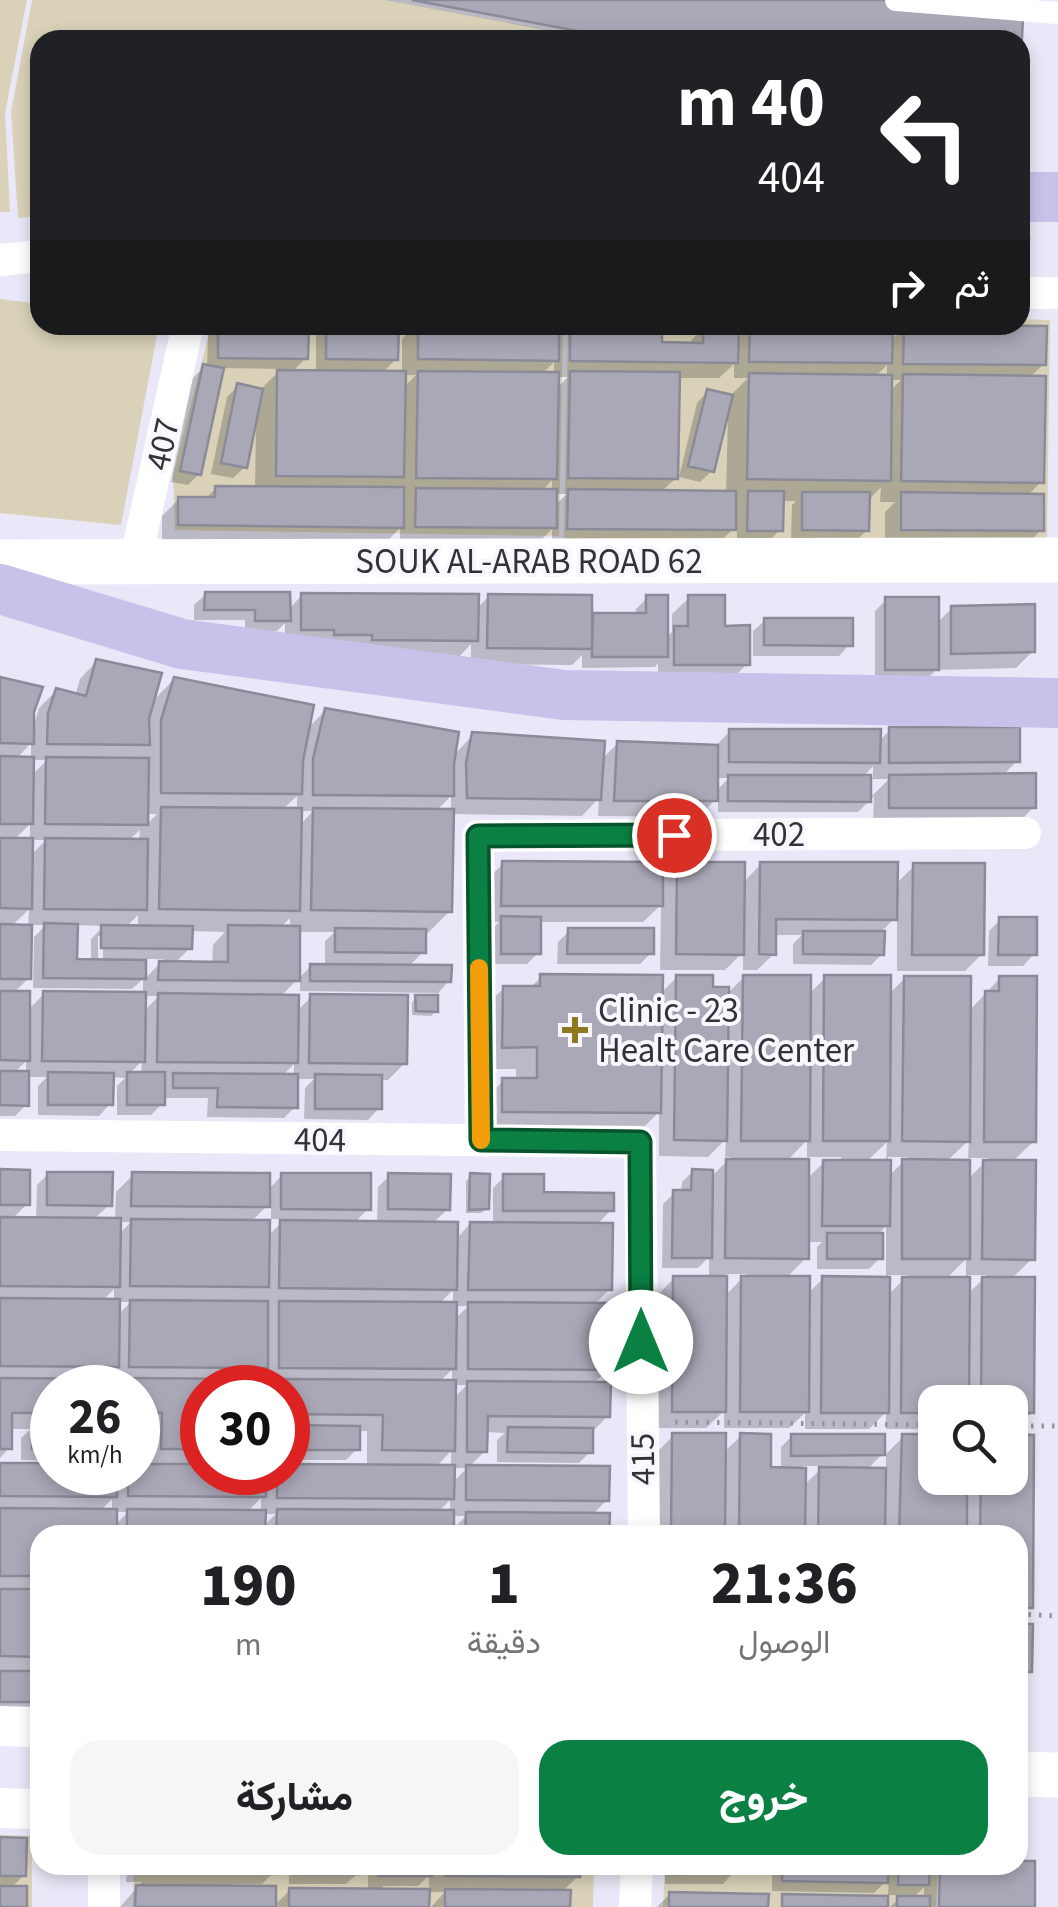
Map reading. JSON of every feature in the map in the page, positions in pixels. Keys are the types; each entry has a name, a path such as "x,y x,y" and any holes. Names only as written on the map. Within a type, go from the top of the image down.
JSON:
{"main road":[{"path":"1030,197 1058,198"},
{"name":"SOUK AL-ARAB ROAD 62","path":"0,562 1058,560"},
{"path":"0,590 182,644 564,695 1058,702"},
{"path":"1028,1774 1058,1776"}],"street":[{"path":"896,0 1058,13"},
{"path":"0,263 30,258"},
{"path":"0,263 30,267"},
{"path":"1030,293 1058,293"},
{"name":"407","path":"135,562 186,335"},
{"name":"402","path":"481,1140 478,836 1025,834"},
{"name":"404","path":"0,1136 640,1142"},
{"name":"415","path":"640,1142 644,1525"},
{"path":"0,1726 30,1726"},
{"path":"0,1808 30,1808"},
{"path":"104,1875 104,1907"},
{"path":"635,1907 637,1875"}],"path":[{"path":"642,1421 918,1425"},
{"path":"1028,1426 1058,1426"},
{"path":"1028,1614 1058,1616"}],"shaded area":[{"path":"0,0 27,0 5,113 10,212 0,212"},
{"path":"32,0 386,0 548,30 30,30 30,217 18,218 11,112"},
{"path":"0,299 30,303 30,335 157,335 121,525 0,513"},
{"path":"1030,319 1050,320 1047,541 564,539 568,335 1030,335"},
{"path":"208,335 563,335 559,536 175,530 173,475"},
{"path":"0,1835 30,1836 32,1907 0,1907"},
{"path":"134,1875 594,1875 593,1907 133,1907"},
{"path":"665,1875 938,1875 936,1907 663,1907"}],"building":[{"path":"412,0 1024,0 1022,30 572,30"},
{"path":"1030,326 1047,326 1046,365 903,364 904,335 1030,335"},
{"path":"218,335 309,335 308,359 218,358"},
{"path":"326,335 399,335 398,360 326,359"},
{"path":"418,335 559,335 559,361 418,359"},
{"path":"570,335 662,335 662,342 703,343 703,335 739,335 738,363 570,361"},
{"path":"750,335 893,335 892,363 749,362"},
{"path":"203,364 224,368 201,475 180,471"},
{"path":"277,370 406,371 404,477 276,476"},
{"path":"418,371 559,372 557,479 416,478"},
{"path":"570,371 680,372 678,479 568,478"},
{"path":"749,373 892,375 891,481 747,479"},
{"path":"903,374 1046,376 1044,483 901,481"},
{"path":"237,383 263,389 247,468 221,463"},
{"path":"707,389 733,395 714,472 688,466"},
{"path":"215,486 404,487 404,528 178,525 178,497 215,497"},
{"path":"416,488 557,489 557,528 415,527"},
{"path":"568,489 736,491 736,530 567,529"},
{"path":"748,491 784,491 783,531 747,531"},
{"path":"802,492 870,492 869,531 802,530"},
{"path":"901,492 1044,494 1044,531 901,530"},
{"path":"205,592 290,592 291,621 255,621 255,610 204,610"},
{"path":"301,593 479,594 478,641 372,640 372,635 301,630"},
{"path":"488,594 592,595 592,649 487,648"},
{"path":"646,595 668,595 668,657 592,657 593,613 646,613"},
{"path":"688,595 725,595 725,626 750,625 750,665 674,665 674,626 688,626"},
{"path":"885,597 939,597 939,670 885,670"},
{"path":"1035,604 1035,652 951,654 951,606"},
{"path":"764,618 853,618 853,646 764,645"},
{"path":"96,659 162,673 149,719 150,745 47,744 48,713 56,688 86,696"},
{"path":"0,677 43,687 34,712 34,744 0,743"},
{"path":"174,677 314,705 303,761 302,794 161,793 161,720"},
{"path":"325,708 459,732 454,796 313,795 313,759"},
{"path":"889,727 1020,727 1020,762 889,763"},
{"path":"729,729 881,729 880,763 729,762"},
{"path":"472,732 605,741 601,800 467,798 466,763"},
{"path":"617,741 718,745 718,801 614,801"},
{"path":"0,756 34,757 33,824 0,824"},
{"path":"46,757 149,758 148,825 45,824"},
{"path":"1036,773 1036,808 889,808 889,775"},
{"path":"728,775 871,775 871,802 728,801"},
{"path":"161,807 302,808 300,911 159,909"},
{"path":"313,808 454,809 452,912 311,910"},
{"path":"0,838 33,838 32,909 0,908"},
{"path":"45,838 148,839 147,910 44,909"},
{"path":"502,861 663,862 663,906 501,906"},
{"path":"677,862 745,862 744,955 676,954"},
{"path":"760,862 898,862 897,920 776,919 776,955 759,954"},
{"path":"913,863 985,863 984,955 912,955"},
{"path":"501,916 541,917 541,954 501,954"},
{"path":"999,917 1037,917 1037,955 998,955"},
{"path":"44,923 78,924 77,959 146,960 146,979 43,978"},
{"path":"0,924 32,925 31,979 0,979"},
{"path":"101,925 193,926 192,949 101,948"},
{"path":"228,925 300,926 300,981 158,980 159,961 228,962"},
{"path":"335,928 426,929 426,953 335,952"},
{"path":"568,928 654,928 654,954 567,954"},
{"path":"803,931 885,931 884,955 803,954"},
{"path":"310,964 452,965 451,982 310,981"},
{"path":"540,974 663,975 661,1113 502,1112 502,1078 537,1078 537,1047 502,1048 503,986 540,986"},
{"path":"676,975 713,975 713,987 729,987 727,1141 674,1140"},
{"path":"743,975 811,975 810,1141 741,1141"},
{"path":"824,975 891,975 890,1141 823,1141"},
{"path":"904,976 971,976 970,1142 902,1141"},
{"path":"999,976 1037,976 1036,1142 984,1142 985,991 999,991"},
{"path":"0,991 30,991 30,1061 0,1060"},
{"path":"43,991 146,992 145,1062 42,1061"},
{"path":"158,993 299,995 298,1063 157,1062"},
{"path":"310,994 408,995 407,1064 309,1063"},
{"path":"415,995 438,995 438,1012 416,1011"},
{"path":"0,1071 29,1071 29,1106 0,1105"},
{"path":"48,1072 114,1073 113,1105 48,1105"},
{"path":"127,1072 165,1072 165,1105 127,1105"},
{"path":"173,1073 298,1074 298,1108 217,1107 218,1088 173,1088"},
{"path":"315,1074 382,1075 382,1109 315,1109"},
{"path":"726,1159 809,1159 809,1259 725,1258"},
{"path":"902,1159 970,1160 970,1259 902,1259"},
{"path":"823,1160 891,1160 890,1226 822,1226"},
{"path":"983,1160 1036,1160 1035,1260 982,1259"},
{"path":"0,1169 30,1170 30,1205 0,1205"},
{"path":"692,1169 713,1170 712,1258 672,1258 673,1190 691,1190"},
{"path":"47,1172 113,1172 112,1206 47,1205"},
{"path":"132,1172 270,1173 270,1207 131,1206"},
{"path":"281,1173 371,1173 371,1210 281,1209"},
{"path":"388,1173 451,1174 450,1210 388,1209"},
{"path":"470,1173 490,1174 489,1209 469,1210"},
{"path":"503,1174 544,1174 544,1192 614,1193 614,1211 503,1211"},
{"path":"0,1217 121,1218 120,1287 0,1286"},
{"path":"131,1219 270,1220 269,1287 130,1286"},
{"path":"280,1220 458,1222 457,1290 279,1288"},
{"path":"470,1222 613,1223 612,1290 468,1290"},
{"path":"827,1233 883,1233 883,1259 827,1259"},
{"path":"673,1276 727,1276 726,1412 672,1412"},
{"path":"741,1276 810,1276 809,1412 740,1412"},
{"path":"822,1276 890,1277 889,1413 821,1413"},
{"path":"902,1277 970,1277 969,1385 918,1385 918,1413 901,1413"},
{"path":"982,1277 1035,1277 1034,1413 1028,1413 1028,1385 981,1385"},
{"path":"0,1298 120,1299 119,1365 0,1366"},
{"path":"130,1300 268,1301 268,1365 129,1365"},
{"path":"279,1301 457,1302 456,1369 279,1365"},
{"path":"468,1302 612,1303 611,1370 468,1369"},
{"path":"0,1378 30,1378 30,1413 12,1413 12,1449 0,1449"},
{"path":"160,1378 180,1378 180,1449 161,1449"},
{"path":"310,1379 456,1380 455,1451 382,1450 383,1415 310,1414"},
{"path":"467,1381 611,1382 610,1417 488,1416 487,1452 467,1452"},
{"path":"310,1425 360,1426 360,1450 310,1450"},
{"path":"508,1427 593,1428 593,1453 507,1452"},
{"path":"672,1433 726,1433 725,1525 671,1525"},
{"path":"740,1433 771,1434 771,1467 806,1468 805,1525 739,1525"},
{"path":"791,1434 885,1434 885,1455 791,1456"},
{"path":"902,1434 918,1434 918,1495 967,1495 967,1525 899,1525"},
{"path":"1028,1435 1034,1435 1033,1608 1028,1608 1028,1525 980,1525 981,1495 1028,1495"},
{"path":"0,1463 30,1463 30,1495 117,1497 0,1496"},
{"path":"160,1464 180,1464 180,1495 266,1497 128,1496 160,1495"},
{"path":"310,1464 455,1465 454,1499 277,1498 310,1495"},
{"path":"466,1465 610,1466 609,1501 466,1500"},
{"path":"819,1467 886,1468 885,1525 818,1525"},
{"path":"0,1508 117,1509 117,1525 30,1525 30,1576 0,1576"},
{"path":"127,1509 266,1510 265,1525 127,1525"},
{"path":"277,1509 454,1510 454,1525 276,1525"},
{"path":"466,1512 610,1513 609,1525 465,1525"},
{"path":"0,1589 30,1589 30,1657 0,1656"},
{"path":"1028,1624 1033,1624 1032,1672 1028,1672"},
{"path":"0,1671 30,1671 30,1702 0,1702"},
{"path":"0,1837 27,1838 26,1876 0,1876"},
{"path":"1028,1861 1035,1861 1035,1907 939,1907 940,1875 1028,1875"},
{"path":"580,1875 580,1877 445,1876"},
{"path":"782,1875 888,1875 888,1883 782,1881"},
{"path":"898,1875 930,1875 929,1885 898,1885"},
{"path":"136,1885 276,1886 276,1907 135,1907"},
{"path":"0,1886 27,1886 27,1907 0,1907"},
{"path":"289,1888 430,1889 429,1907 289,1907"},
{"path":"445,1889 571,1890 570,1907 445,1907"},
{"path":"669,1892 769,1894 768,1907 669,1907"},
{"path":"782,1894 888,1896 888,1907 782,1907"},
{"path":"897,1896 930,1896 930,1907 897,1907"}],"slow traffic":[{"path":"479,968 481,1140"}],"place":[{"name":"Clinic - 23 Healt Care Center","path":"575,1030"}],"route":[{"path":"641,1342 640,1142 481,1140 478,836 674,835"}]}
